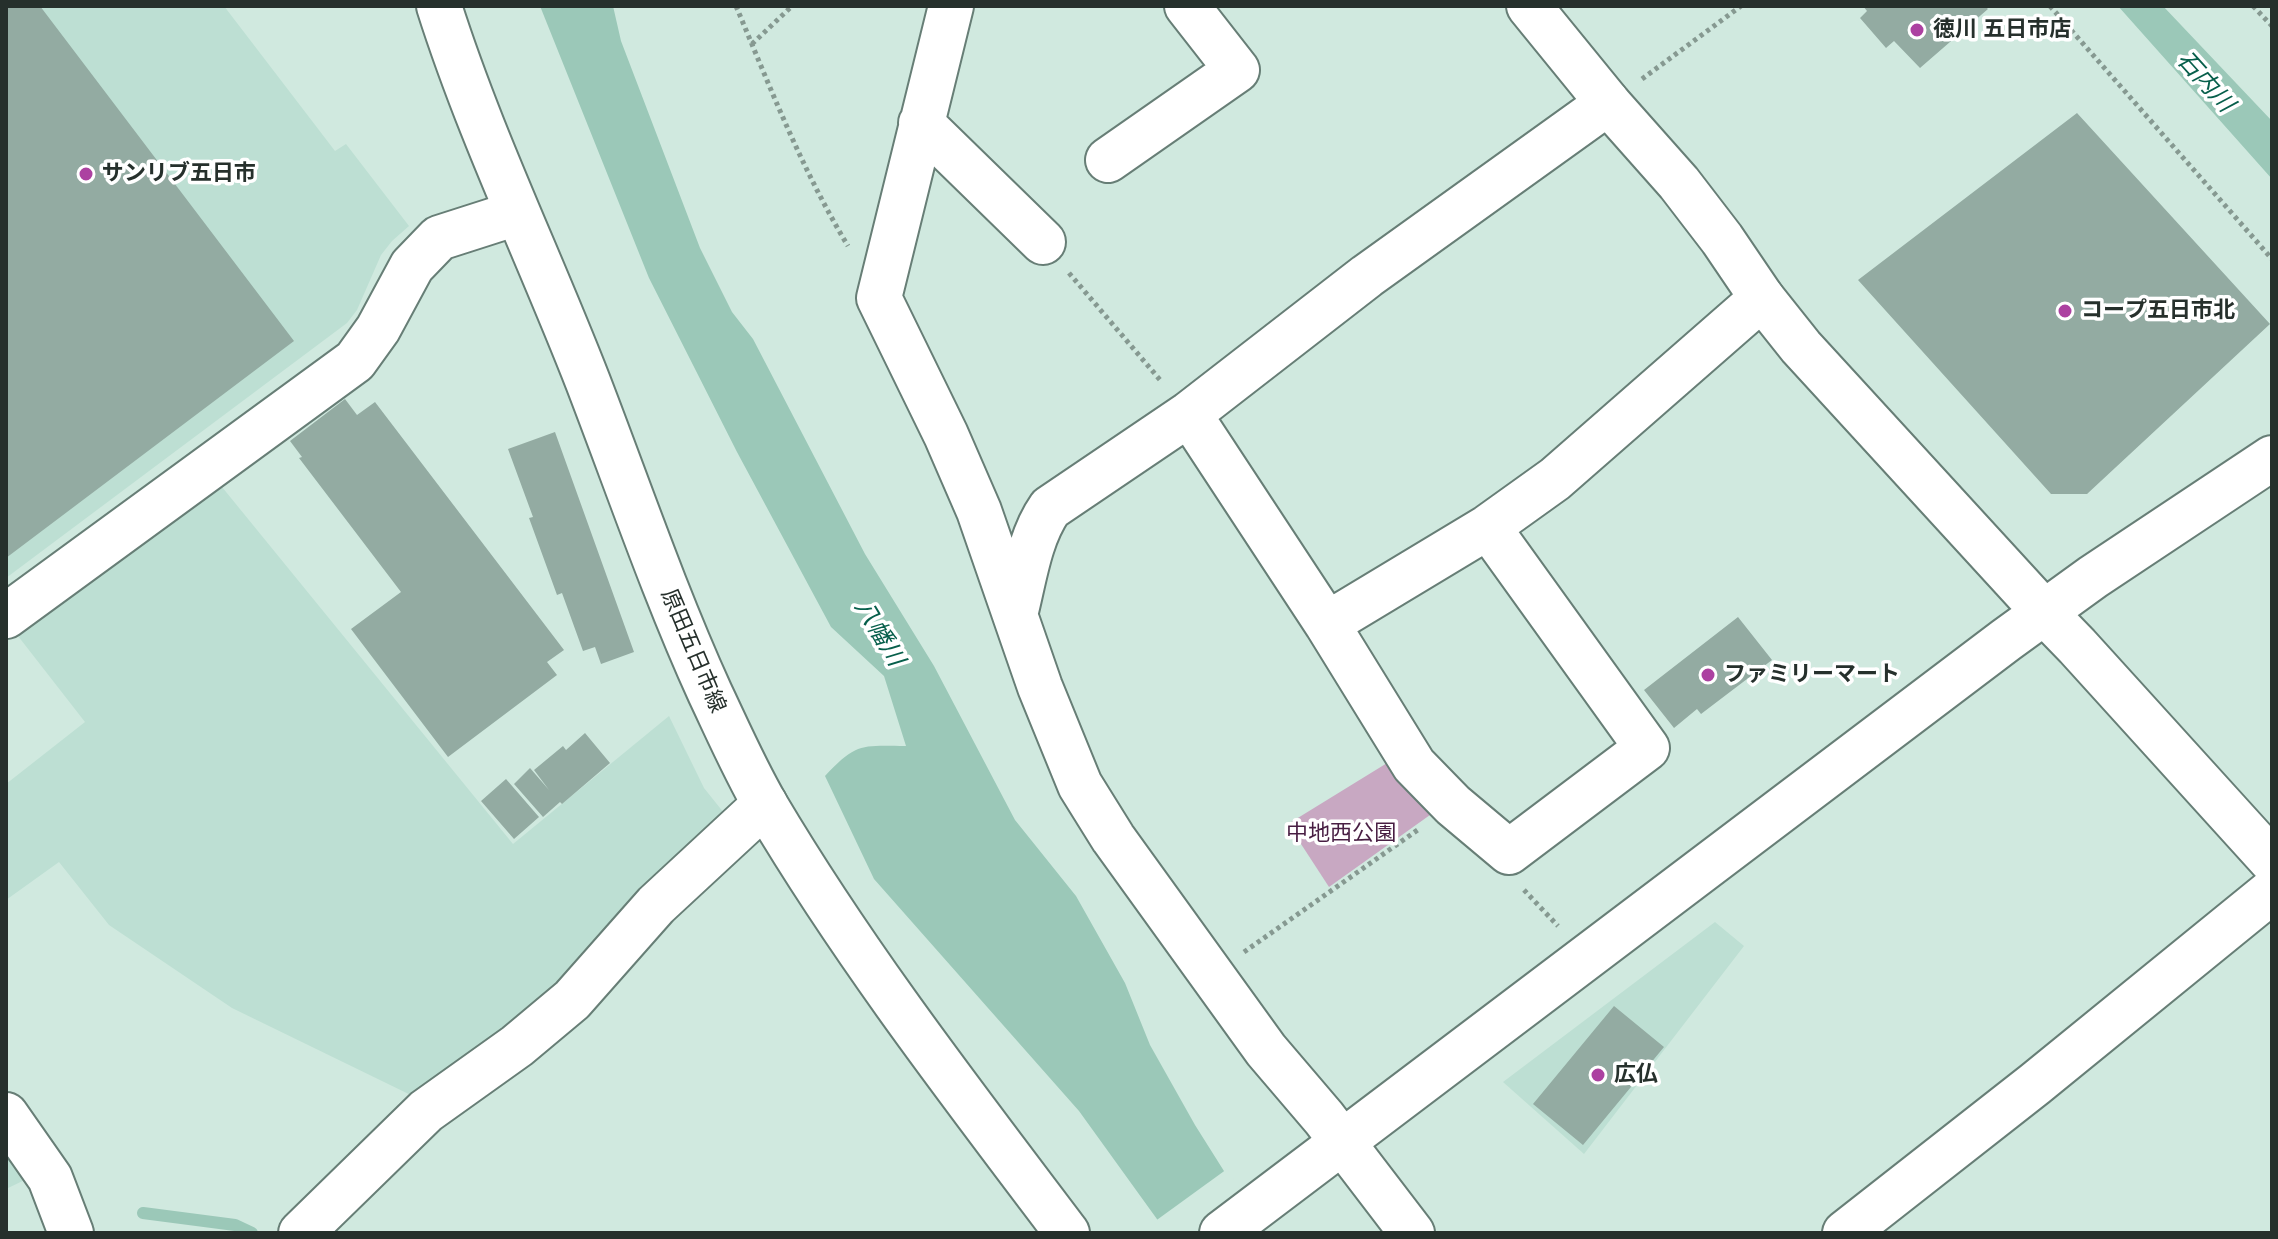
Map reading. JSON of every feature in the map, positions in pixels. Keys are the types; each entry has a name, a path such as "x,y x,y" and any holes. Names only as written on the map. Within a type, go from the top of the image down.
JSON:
{"street":[{"name":"原田五日市線","path":"439,6 517,213 586,378 684,634 733,743 765,804 845,930 923,1042 1067,1233"},
{"path":"951,6 879,298 946,435 979,511 1040,687 1080,785 1113,838 1266,1050 1324,1118 1412,1233"},
{"path":"1108,160 1237,70 1187,6"},
{"path":"1529,6 1608,103 1679,183 1801,347 2272,861"},
{"path":"1015,615 1041,519 1050,508 1189,414 1367,276 1608,103"},
{"path":"921,123 1043,242"},
{"path":"6,616 355,361 378,329 412,266 439,238 517,213"},
{"path":"1327,624 1488,527 1555,479 1762,298"},
{"path":"1189,414 1327,624 1414,765 1453,805 1509,852 1647,748 1488,527"},
{"path":"1222,1233 2044,612 2272,458"},
{"path":"301,1233 426,1111 517,1046 572,1000 656,905 765,804"},
{"path":"1845,1233 2035,1084 2272,891"},
{"path":"6,1115 50,1178 71,1233"}],"path":[{"path":"736,6 791,137 827,211 879,298"},
{"path":"752,44 792,6"},
{"path":"1608,103 1741,6"},
{"path":"2050,6 2272,259"},
{"path":"2253,6 2272,26"},
{"path":"1043,242 1189,414"},
{"path":"1212,975 1453,805"}],"shaded area":[{"path":"6,6 224,6 335,151 346,144 409,226 381,255 357,310 347,323 6,578"},
{"path":"222,487 513,844 669,716 704,788 724,813 591,958 421,1100 232,1008 109,925 59,862 6,900 6,784 85,722 18,636"},
{"path":"1715,922 1744,946 1584,1154 1503,1082"},
{"path":"6,1138 33,1176 6,1189"}],"green space":[{"name":"中地西公園","path":"1392,760 1437,810 1329,887 1288,824"}],"water":[{"name":"八幡川","path":"540,6 613,6 621,41 700,248 732,312 753,339 865,554 934,666 1015,820 1076,896 1125,983 1150,1045 1195,1125 1263,1233 1167,1233 1079,1111 874,879 825,776 845,757 861,748 906,746 884,676 831,627 737,452 649,278"},
{"name":"石内川","path":"2118,6 2163,6 2272,121 2272,179"}],"pier":[{"path":"1227,1169 1267,1233 1162,1233 1154,1222"}],"building":[{"name":"サンリブ五日市","path":"6,6 40,6 294,341 6,558"},
{"name":"徳川 五日市店","path":"1863,6 1985,6 1988,9 1920,68 1894,41 1886,48 1860,18 1867,11"},
{"path":"2077,113 2270,324 2087,494 2051,494 1858,280"},
{"path":"345,399 357,415 375,402 564,650 547,662 557,675 448,757 351,629 401,592 299,458 302,457 290,441"},
{"path":"555,432 634,652 601,664 595,647 583,651 562,593 557,595 508,449"},
{"name":"ファミリーマート","path":"1738,617 1772,660 1701,714 1697,709 1674,728 1644,690"},
{"path":"585,733 610,763 543,817 514,784 530,768 549,790 534,770 563,746 566,750"},
{"path":"506,779 539,817 514,839 481,801"},
{"name":"広仏","path":"1614,1006 1664,1047 1583,1145 1533,1104"}],"waterway":[{"path":"143,1213 235,1225 252,1233"}],"place":[{"name":"徳川 五日市店","path":"1917,30"},
{"name":"サンリブ五日市","path":"86,174"},
{"name":"コープ五日市北","path":"2065,311"},
{"name":"ファミリーマート","path":"1708,675"},
{"name":"広仏","path":"1598,1075"}]}
